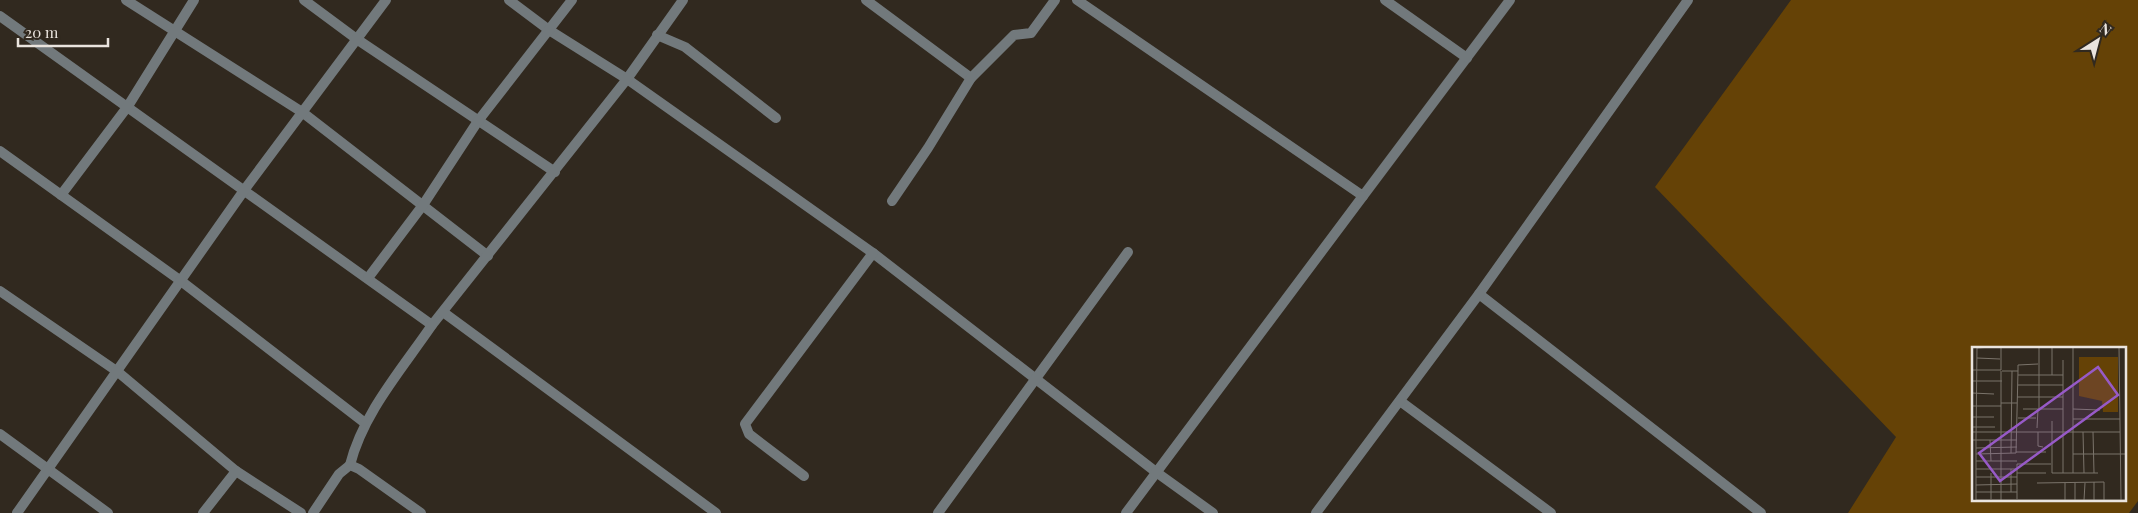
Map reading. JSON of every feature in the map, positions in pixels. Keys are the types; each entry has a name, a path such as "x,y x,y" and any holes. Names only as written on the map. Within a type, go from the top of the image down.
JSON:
{"street":[{"path":"126,0 302,112 488,256"},
{"path":"61,195 128,106 194,0"},
{"path":"304,0 358,40 555,172"},
{"path":"17,513 245,189 386,0"},
{"path":"509,0 549,30 627,79 873,253 1156,472 1214,513"},
{"path":"368,278 423,205 478,121 572,0"},
{"path":"313,513 339,474 350,466 355,444 365,423 432,324 555,172 627,79 683,0"},
{"path":"866,0 971,78"},
{"path":"892,201 928,148 971,78 1014,34 1031,33 1055,0"},
{"path":"1077,0 1363,196"},
{"path":"1385,0 1466,58"},
{"path":"1126,513 1510,0"},
{"path":"1316,513 1479,294 1688,0"},
{"path":"0,16 432,324"},
{"path":"657,35 685,47 776,118"},
{"path":"0,151 181,281 365,423"},
{"path":"938,513 1034,378 1128,252"},
{"path":"804,476 749,434 745,424 873,253"},
{"path":"0,291 118,372 236,471 301,513"},
{"path":"1479,294 1761,513"},
{"path":"443,312 716,513"},
{"path":"1400,401 1551,513"},
{"path":"0,434 108,513"},
{"path":"350,466 359,469 421,513"},
{"path":"203,513 236,471"}],"shaded area":[{"path":"1791,0 2138,0 2138,501 2129,513 1848,513 1896,437 1655,187"}]}
